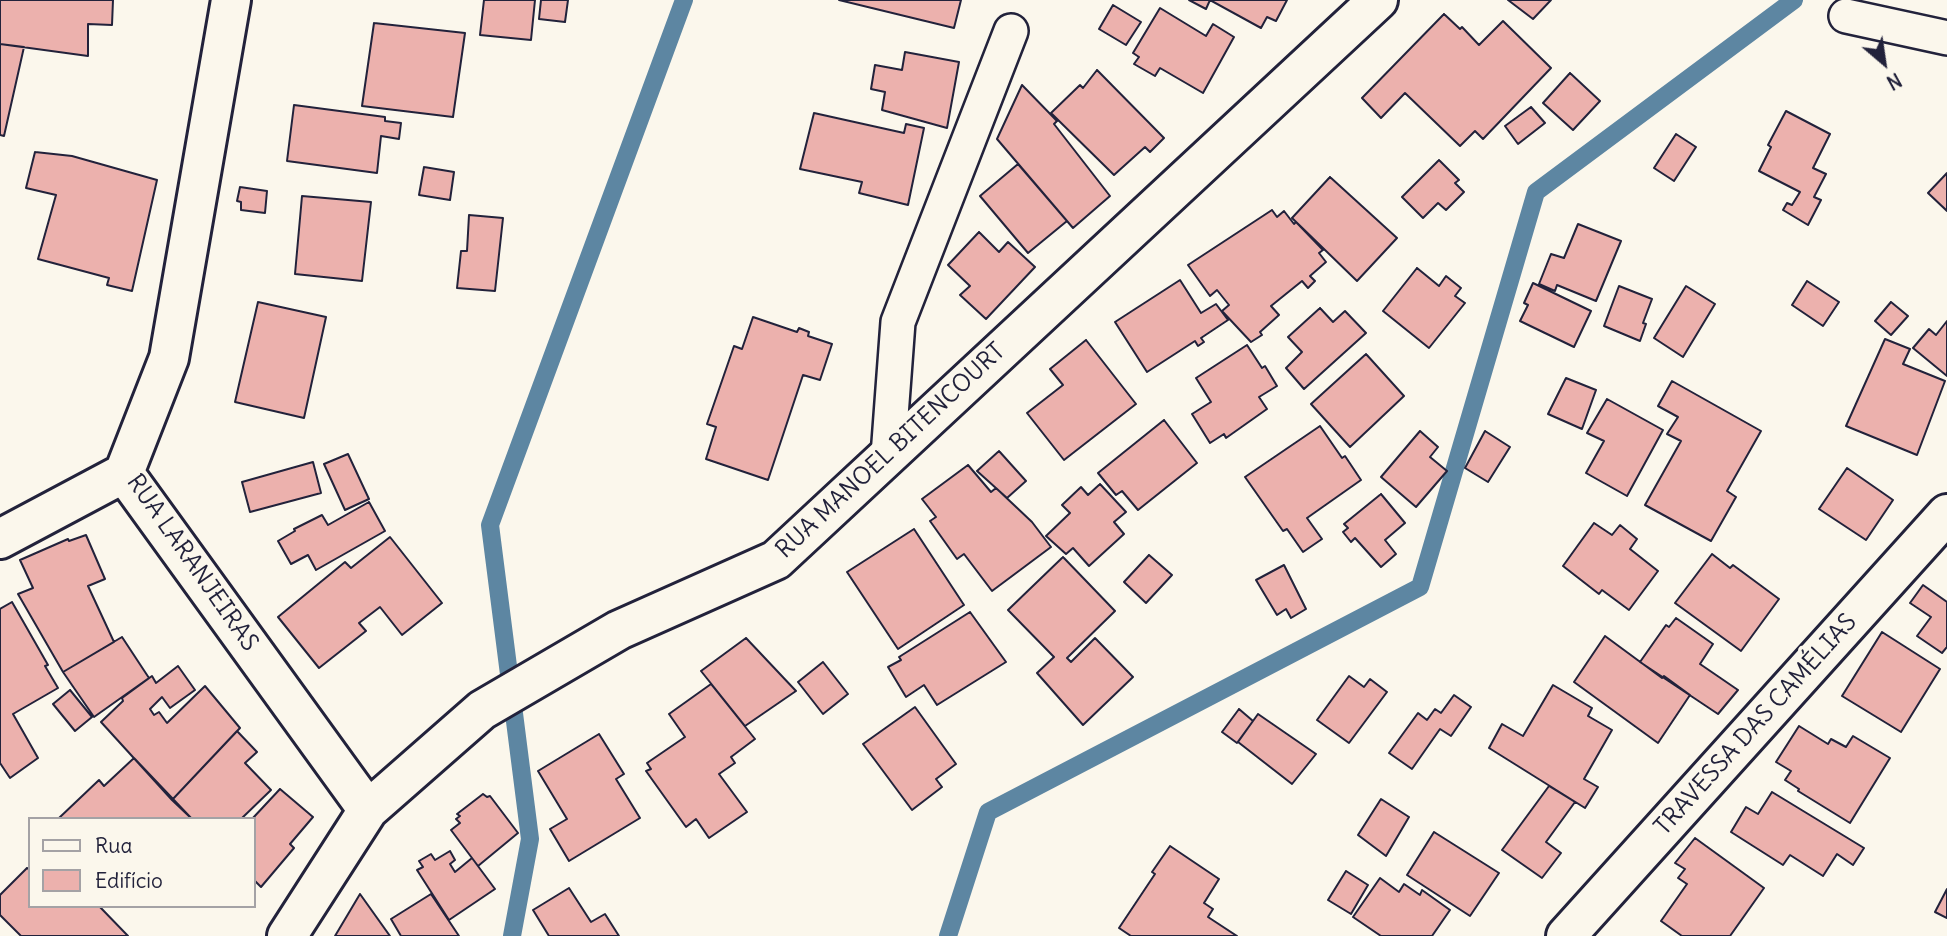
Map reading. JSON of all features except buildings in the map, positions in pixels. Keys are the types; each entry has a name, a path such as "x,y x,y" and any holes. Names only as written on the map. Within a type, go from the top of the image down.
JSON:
{"street":[{"name":"RUA LARANJEIRAS","path":"231,0 169,358 124,472 368,810"},
{"name":"RUA MANOEL BITENCOURT","path":"287,936 368,810 482,710 619,630 776,559 1378,0"},
{"path":"0,539 124,472"},
{"name":"TRAVESSA DAS CAMÉLIAS","path":"1566,936 1947,514"}],"lane":[{"path":"1846,16 1947,38"},
{"path":"888,456 898,322 1012,31"}],"waterway":[{"path":"512,936 530,839 490,525 684,0"},
{"path":"948,936 988,812 1420,587 1536,192 1794,0"}]}
